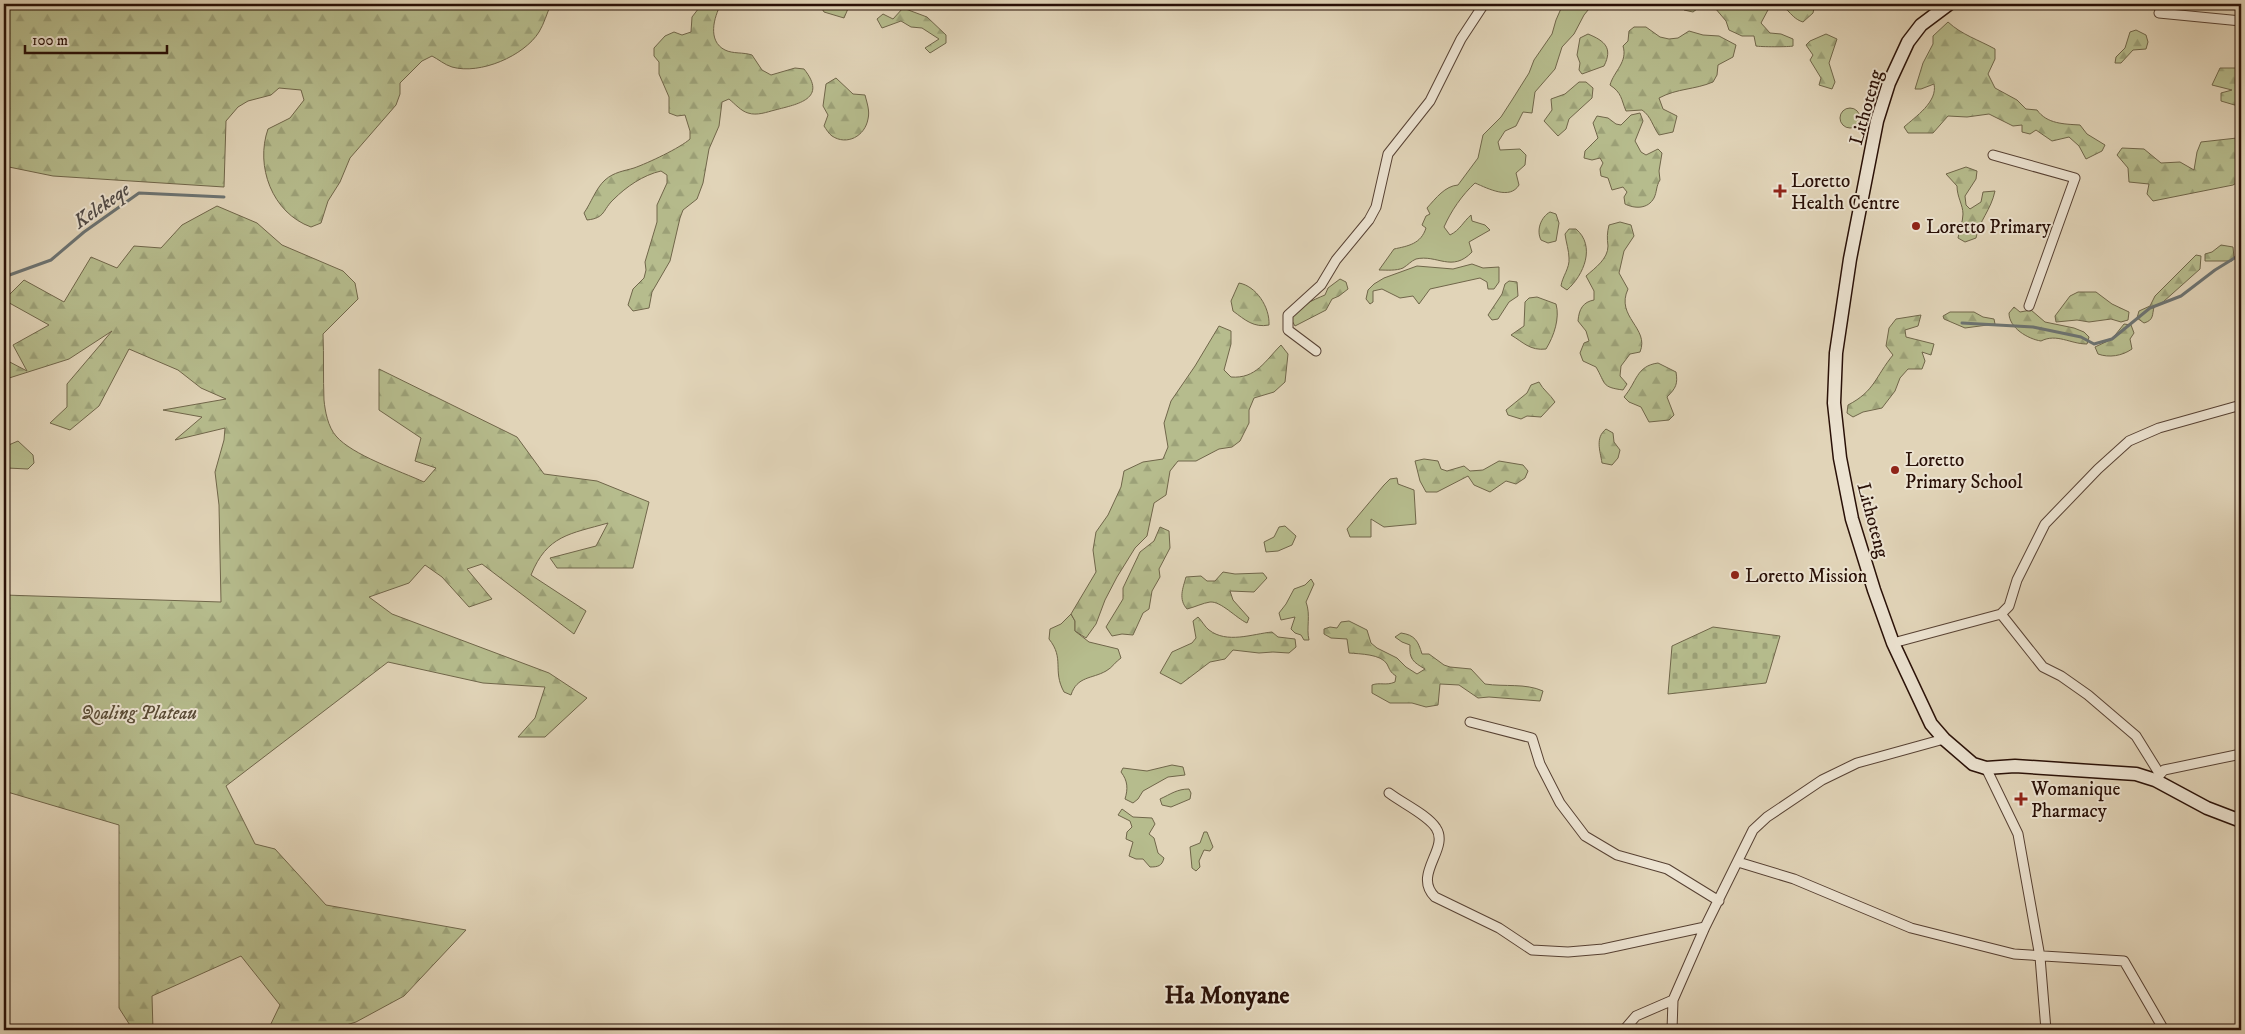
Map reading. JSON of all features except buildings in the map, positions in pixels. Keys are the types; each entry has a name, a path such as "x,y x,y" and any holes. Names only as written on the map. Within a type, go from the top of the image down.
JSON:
{"main road":[{"name":"Lithoteng","path":"1949,4 1921,25 1908,42 1889,83 1876,121 1850,258 1836,353 1834,404 1840,458 1852,519 1893,643 1931,724 1944,739 1973,764 1986,768"},
{"path":"1986,768 2015,766 2157,777 2207,808 2241,821"}],"street":[{"path":"1316,352 1288,330 1288,315 1321,285 1336,260 1369,220 1376,207 1388,154 1430,101 1461,39 1484,4"},
{"path":"2160,13 2241,21"},
{"path":"1993,156 2075,178 2029,306"},
{"path":"1893,643 2001,614 2008,606 2017,580 2044,524 2098,468 2129,441 2159,428 2241,405"},
{"path":"2001,614 2043,667 2061,676 2088,696 2136,736 2157,777 2241,754"},
{"path":"1470,722 1532,738 1540,764 1560,804 1585,836 1617,856 1667,869 1718,901"},
{"path":"1672,1030 1673,1000 1705,927 1753,830 1767,817 1822,780 1856,763 1944,739"},
{"path":"1986,768 2018,834 2040,957 2046,1030"},
{"path":"1389,793 1427,818 1437,828 1440,838 1427,879 1428,889 1435,897 1499,928 1532,950 1568,952 1619,947 1705,927"},
{"path":"1738,862 1794,879 1911,928 2014,954 2124,961 2164,1030"},
{"path":"1624,1030 1636,1016 1673,1000"}],"green space":[{"path":"4,4 170,4 172,6 178,4 551,4 541,29 532,41 523,49 500,62 488,66 463,69 449,66 432,56 422,61 400,83 400,94 396,105 350,158 340,182 328,201 321,223 311,227 297,220 277,200 270,187 264,158 268,129 290,118 304,100 301,90 279,88 271,95 248,101 238,107 226,121 224,187 53,176 4,166"},
{"path":"702,4 721,4 714,22 714,35 719,46 735,53 752,55 762,70 771,75 795,68 804,69 811,79 813,87 807,99 765,113 751,114 745,112 729,99 722,102 719,126 709,149 703,183 697,199 683,210 670,261 652,292 649,308 633,311 628,305 633,289 644,278 645,262 657,222 657,205 667,183 667,175 661,171 635,182 610,203 598,217 587,220 584,213 599,187 608,177 655,159 690,139 690,131 685,115 677,116 669,113 669,97 659,74 659,62 654,56 654,48 665,36 674,32 682,35 691,32 692,17"},
{"path":"819,4 850,4 844,18 824,12"},
{"path":"1563,4 1593,4 1584,15 1574,34 1562,47 1555,69 1535,92 1532,113 1523,112 1516,126 1505,131 1498,142 1500,150 1520,149 1526,155 1525,165 1516,173 1519,185 1510,192 1505,193 1475,183 1457,203 1444,227 1450,235 1471,215 1472,221 1485,225 1490,230 1469,242 1472,252 1458,261 1444,262 1424,258 1416,259 1400,269 1379,270 1394,249 1409,245 1421,238 1426,228 1422,225 1426,216 1430,214 1427,208 1445,190 1458,185 1478,158 1483,135 1501,117 1529,73 1534,60 1552,34"},
{"path":"1681,4 1815,4 1813,13 1803,22 1784,8 1776,6 1769,8 1761,23 1770,33 1781,34 1793,39 1793,46 1775,47 1756,46 1754,36 1742,36 1729,30 1726,21 1715,8 1701,6 1693,12 1684,10"},
{"path":"903,8 927,17 946,35 946,43 930,53 925,48 939,39 922,28 911,27 901,21 882,28 877,19 883,14 893,19"},
{"path":"1948,22 1965,34 1995,49 1995,59 1988,74 1995,88 2017,100 2026,109 2037,110 2051,121 2080,125 2087,134 2105,145 2102,151 2086,159 2079,146 2069,137 2052,141 2036,130 2030,134 2022,132 2022,125 2013,126 1989,114 1967,117 1948,116 1933,133 1908,133 1904,127 1925,108 1933,97 1934,84 1921,89 1915,89 1923,63 1933,44 1933,36"},
{"path":"1634,27 1646,27 1660,37 1669,39 1678,38 1689,31 1703,35 1719,36 1736,45 1733,57 1718,65 1717,75 1713,82 1673,92 1659,98 1663,109 1677,116 1673,132 1659,135 1645,112 1642,110 1626,111 1619,94 1610,85 1624,57 1623,46 1628,41 1629,31"},
{"path":"2136,30 2146,35 2148,42 2146,49 2133,50 2121,63 2115,63 2116,57 2125,48 2130,32"},
{"path":"1588,34 1603,42 1608,54 1604,66 1582,74 1579,70 1580,63 1577,55 1580,38"},
{"path":"1826,34 1837,39 1829,63 1835,82 1832,89 1819,85 1821,78 1810,60 1813,55 1806,45 1810,41"},
{"path":"2220,68 2241,68 2241,180 2233,185 2153,201 2147,194 2149,184 2129,182 2128,168 2117,155 2122,148 2144,149 2161,163 2180,162 2194,170 2201,142 2237,138 2238,106 2221,101 2221,93 2232,90 2212,85"},
{"path":"836,78 853,94 865,95 869,113 868,119 863,130 855,138 838,139 832,136 824,126 828,115 823,106 826,84"},
{"path":"1579,82 1586,82 1593,88 1592,98 1569,119 1566,129 1558,136 1544,121 1552,110 1551,99 1565,94"},
{"path":"1850,108 1857,111 1860,118 1857,125 1850,128 1843,125 1840,118 1843,111"},
{"path":"1640,113 1643,121 1635,141 1641,152 1646,155 1658,149 1662,153 1659,171 1660,180 1651,202 1645,206 1633,207 1625,204 1624,197 1627,192 1623,187 1612,190 1608,178 1601,176 1600,169 1603,163 1600,158 1592,160 1584,158 1585,151 1598,138 1593,123 1597,116 1608,118 1621,125 1631,115"},
{"path":"1966,167 1977,171 1976,179 1965,196 1966,205 1970,209 1981,202 1983,192 1995,191 1976,238 1965,242 1958,238 1963,214 1957,186 1946,174"},
{"name":"Qoaling Plateau","path":"217,206 257,223 282,245 343,271 355,283 358,299 323,334 324,400 327,419 336,436 353,450 424,482 436,468 415,461 421,438 379,410 379,369 517,437 544,474 597,481 649,502 633,568 557,568 550,558 596,546 608,523 561,538 544,552 537,562 531,575 586,611 574,634 482,564 467,569 492,599 469,607 442,577 425,565 409,583 369,597 392,614 549,673 587,698 545,737 518,737 535,718 545,687 483,683 388,662 226,786 255,844 275,849 326,905 466,930 404,996 356,1022 330,1030 268,1030 280,1005 241,956 152,996 153,1030 133,1030 119,1008 119,825 4,791 4,595 221,602 219,505 215,472 224,440 225,428 175,440 202,417 163,410 226,399 201,388 178,370 129,349 99,406 70,430 50,423 67,407 67,384 112,331 69,359 6,379 4,389 4,359 27,371 13,345 49,325 4,300 24,280 64,302 91,257 117,268 134,246 161,248 182,225"},
{"path":"1550,212 1556,214 1559,223 1556,241 1548,243 1541,240 1539,228 1544,217"},
{"path":"1620,222 1631,225 1634,236 1624,251 1619,273 1628,289 1625,299 1626,307 1641,336 1642,344 1640,352 1630,354 1621,366 1620,376 1627,384 1623,390 1607,386 1596,367 1583,361 1580,353 1584,343 1589,341 1586,331 1578,321 1582,307 1587,302 1594,300 1594,291 1586,276 1606,255 1609,225"},
{"path":"1569,229 1576,229 1582,236 1586,252 1583,269 1567,290 1561,286 1569,262 1565,234"},
{"path":"2221,245 2233,247 2234,258 2232,261 2205,261 2205,254 2212,252"},
{"path":"2196,255 2201,256 2200,269 2163,302 2154,307 2150,320 2144,323 2137,318 2139,311 2150,306 2155,296"},
{"path":"1472,264 1483,268 1499,267 1499,282 1494,289 1488,289 1487,282 1480,278 1430,289 1419,304 1413,296 1400,298 1382,289 1373,291 1373,302 1370,304 1366,299 1368,290 1374,284 1384,278 1417,266 1453,269"},
{"path":"1340,279 1346,282 1348,289 1332,299 1326,310 1295,326 1291,319 1293,315 1305,304 1325,295 1328,288"},
{"path":"1509,281 1517,282 1518,296 1509,302 1498,319 1492,320 1488,315 1502,294 1505,284"},
{"path":"1239,283 1251,288 1261,298 1267,311 1269,325 1254,324 1233,311 1231,301"},
{"path":"2078,292 2096,292 2112,304 2129,312 2128,320 2121,322 2111,319 2089,322 2077,320 2056,322 2055,316 2070,296"},
{"path":"1537,297 1556,304 1557,309 1556,327 1546,349 1535,349 1511,335 1524,326 1525,302 1529,298"},
{"path":"2014,307 2020,312 2031,310 2045,322 2084,332 2089,337 2087,344 2058,338 2041,341 2025,335 2016,328 2010,318 2009,313"},
{"path":"1950,312 1974,312 1983,317 1994,319 1995,324 1965,328 1944,319 1943,316"},
{"path":"1921,315 1918,326 1905,330 1906,337 1934,344 1931,355 1922,352 1925,361 1922,369 1908,369 1900,378 1895,391 1882,408 1863,412 1853,417 1847,413 1848,405 1869,389 1893,355 1886,346 1889,328 1896,319"},
{"path":"2124,324 2131,325 2134,333 2130,339 2132,349 2115,356 2098,354 2095,347 2112,339"},
{"path":"1219,326 1231,331 1231,344 1224,370 1231,377 1240,377 1254,372 1281,345 1288,354 1285,382 1274,392 1254,398 1249,410 1249,423 1240,441 1232,447 1219,449 1196,461 1178,461 1170,471 1166,495 1154,503 1147,536 1135,548 1117,577 1105,600 1096,624 1086,638 1075,631 1075,621 1071,614 1096,572 1093,550 1096,532 1108,515 1121,487 1124,471 1143,462 1163,459 1168,447 1164,423 1171,401"},
{"path":"1658,363 1676,372 1676,386 1667,397 1674,415 1669,420 1649,422 1641,407 1629,402 1624,397 1645,367"},
{"path":"1539,382 1555,402 1541,417 1527,416 1521,419 1508,415 1506,410 1527,393 1531,385"},
{"path":"1606,429 1613,433 1614,442 1620,450 1618,458 1612,465 1602,463 1600,453 1600,436"},
{"path":"18,441 33,455 34,463 28,469 7,468 4,478 4,447"},
{"path":"1424,459 1438,461 1441,469 1447,471 1464,466 1470,471 1483,470 1499,461 1523,465 1528,471 1525,478 1516,484 1506,481 1490,492 1474,485 1468,476 1437,492 1426,492 1420,481 1415,461"},
{"path":"1397,478 1398,484 1414,490 1416,524 1384,527 1371,519 1371,537 1350,537 1347,529 1384,485 1390,479"},
{"path":"1285,526 1296,536 1292,545 1278,551 1266,552 1264,542 1274,537 1279,527"},
{"path":"1160,527 1169,531 1170,548 1159,569 1160,577 1152,591 1149,609 1143,613 1133,635 1122,634 1112,636 1106,627 1123,599 1123,588 1140,552 1154,541"},
{"path":"1223,572 1235,574 1263,573 1267,578 1254,592 1230,591 1233,600 1249,618 1247,623 1214,602 1187,609 1184,605 1182,593 1186,577 1201,576 1207,581 1215,581"},
{"path":"1311,579 1314,584 1306,602 1309,640 1304,640 1301,635 1291,629 1295,617 1281,620 1279,613 1294,589 1305,585"},
{"path":"1071,614 1075,621 1075,631 1089,642 1118,649 1121,658 1101,674 1081,681 1077,684 1071,695 1064,692 1059,677 1058,659 1054,646 1049,639 1050,629 1061,624"},
{"path":"1198,617 1208,629 1216,634 1240,637 1272,632 1278,637 1295,639 1296,647 1289,653 1259,653 1233,650 1225,659 1210,662 1181,684 1160,673 1172,652 1192,643 1196,638 1193,621"},
{"path":"1349,621 1367,630 1371,643 1377,648 1397,658 1417,674 1425,669 1413,660 1410,654 1410,645 1395,637 1401,633 1410,635 1415,639 1422,654 1429,654 1450,667 1471,669 1485,684 1522,686 1543,691 1540,701 1489,697 1478,698 1459,685 1440,684 1438,705 1426,707 1412,703 1390,703 1372,693 1372,685 1395,682 1396,676 1391,672 1387,664 1380,658 1370,655 1349,653 1347,639 1331,638 1324,634 1324,629 1330,627 1337,628 1341,622"},
{"path":"1713,627 1780,636 1766,683 1668,694 1672,646"},
{"path":"1172,765 1183,767 1185,775 1168,777 1143,791 1133,803 1125,799 1127,785 1121,772 1123,768 1147,771"},
{"path":"1189,789 1191,793 1190,799 1171,807 1162,805 1160,799 1177,791"},
{"path":"1122,809 1133,817 1152,818 1155,824 1149,834 1154,838 1158,853 1164,858 1159,866 1150,867 1143,859 1129,856 1133,842 1126,839 1127,832 1132,827 1130,821 1118,815"},
{"path":"1204,832 1207,832 1213,847 1210,851 1204,850 1199,861 1200,867 1196,871 1192,868 1190,847 1200,843"}],"waterway":[{"name":"Kelekeqe","path":"4,277 51,260 84,232 139,193 224,197"},
{"path":"1962,323 2033,327 2081,337 2094,344 2112,339 2150,308 2181,296 2215,270 2241,254"}],"place":[{"name":"Loretto Health Centre","path":"1780,191"},
{"name":"Loretto Primary","path":"1916,226"},
{"name":"Loretto Primary School","path":"1895,470"},
{"name":"Loretto Mission","path":"1735,575"},
{"name":"Womanique Pharmacy","path":"2021,799"}],"district":[{"name":"Ha Monyane","path":"1227,995"}]}
